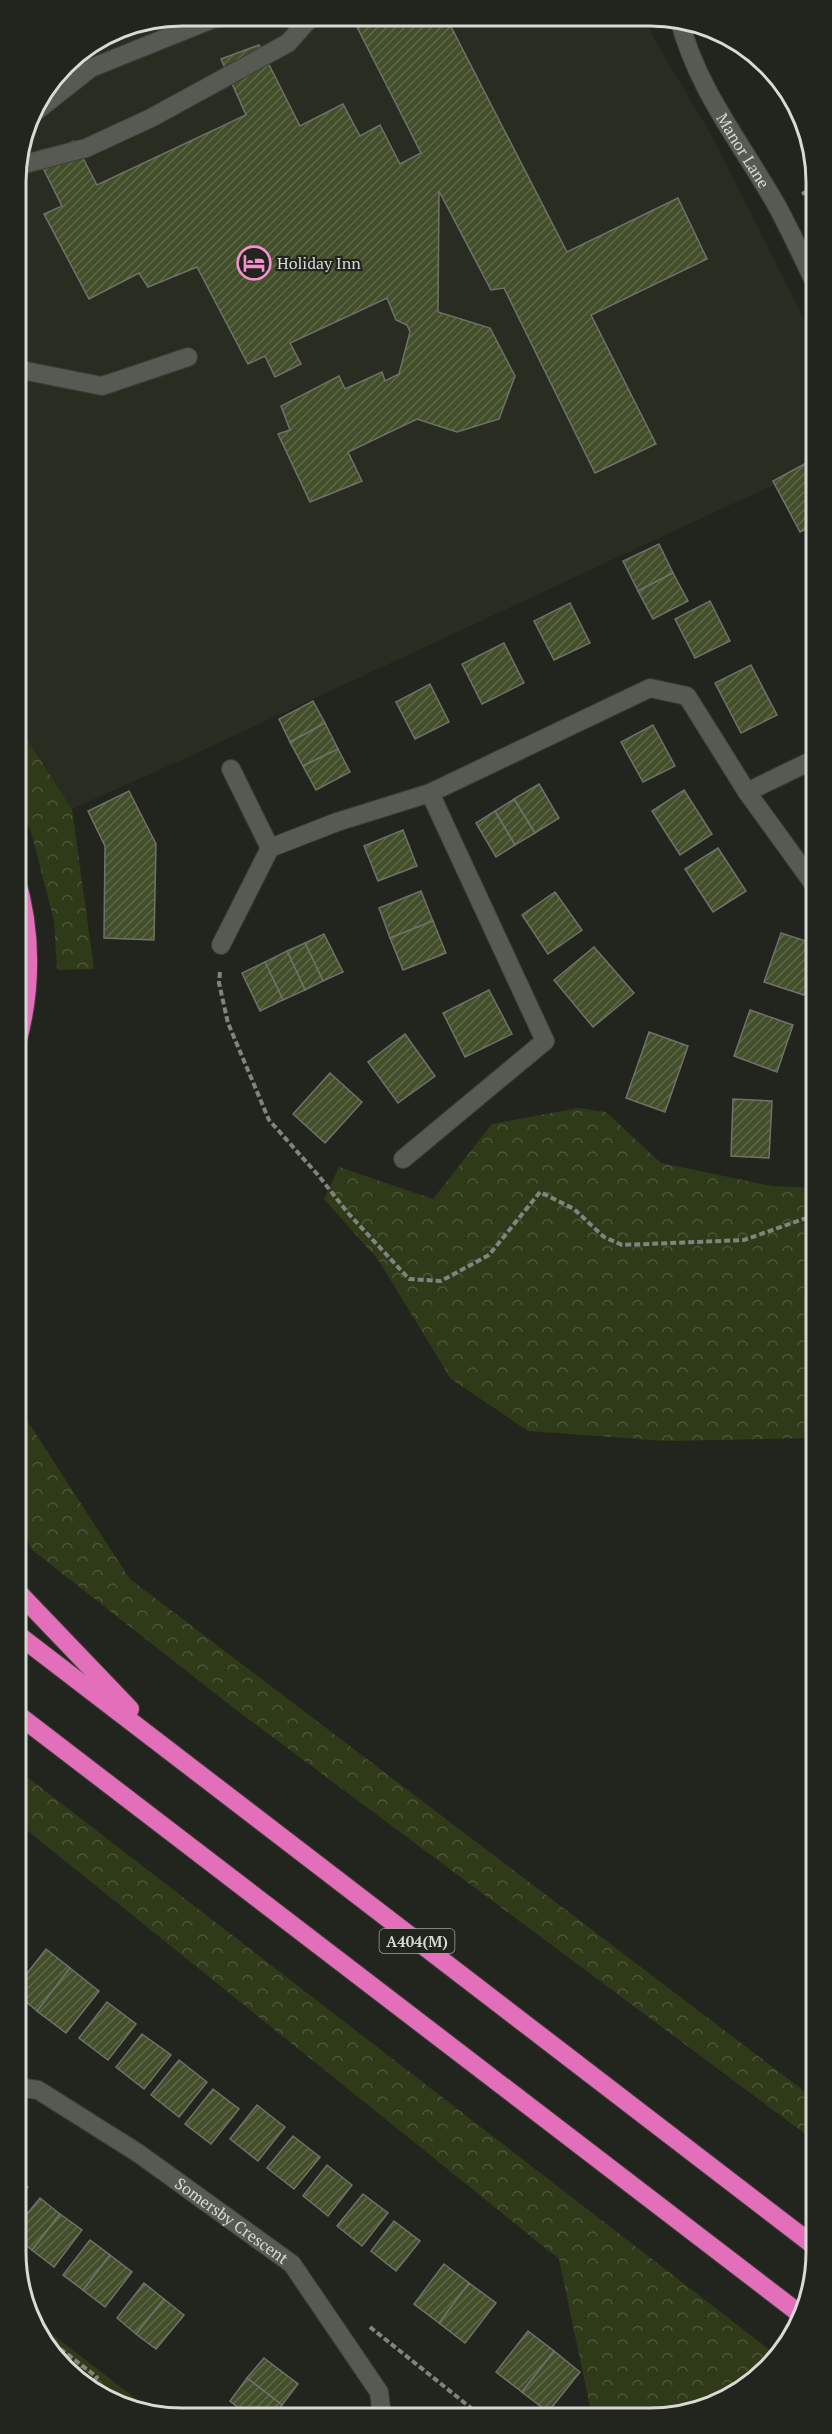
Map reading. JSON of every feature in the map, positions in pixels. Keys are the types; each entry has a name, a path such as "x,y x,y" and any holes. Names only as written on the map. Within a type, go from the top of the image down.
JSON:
{"highway":[{"path":"26,927 28,970 26,995"},
{"name":"A404(M)","path":"26,1600 171,1752"},
{"name":"A404(M)","path":"26,1641 806,2240"},
{"path":"26,1720 795,2310"}],"street":[{"path":"47,103 91,68 196,26"},
{"path":"27,163 86,148 151,118 288,43 303,26"},
{"name":"Manor Lane","path":"681,29 685,45 708,94 777,207 806,265"},
{"path":"26,371 102,387 188,357"},
{"path":"221,945 270,848 337,822 430,793 650,688 687,696 747,792 806,874"},
{"path":"747,792 806,763"},
{"path":"231,769 270,848"},
{"path":"403,1159 545,1041 430,793"},
{"name":"Somersby Crescent","path":"26,2088 38,2090 138,2153 292,2264 379,2392 381,2408"}],"path":[{"path":"221,945 219,983 228,1023 269,1120 408,1279 441,1281 489,1255 540,1192 574,1209 604,1238 622,1245 744,1240 806,1218"},
{"path":"364,2322 471,2408"},
{"path":"58,2347 97,2377 94,2381"}],"shaded area":[{"path":"171,26 650,26 652,35 710,133 806,322 806,470 72,809 26,738 26,171 37,122 58,87 79,64 104,46 131,34"}],"green space":[{"path":"26,738 72,809 94,969 57,970 54,921 31,832 26,822"},
{"path":"578,1108 606,1112 661,1163 772,1186 806,1188 806,1438 667,1441 528,1431 451,1379 379,1261 324,1199 339,1167 433,1199 492,1124"},
{"path":"26,1419 130,1579 806,2092 806,2135 231,1706 31,1549 26,1537"},
{"path":"26,1776 771,2351 753,2370 728,2388 710,2397 661,2408 590,2408 559,2259 26,1829"},
{"path":"46,2329 140,2402 113,2392 79,2370"}],"building":[{"name":"Holiday Inn","path":"357,26 451,26 567,252 678,198 707,259 591,315 656,444 595,473 504,288 491,290 439,191 438,312 490,328 515,376 499,419 457,432 417,419 348,452 362,481 310,502 278,434 290,430 281,406 339,376 345,389 382,372 385,381 399,374 410,332 407,325 396,320 387,298 290,343 301,364 275,377 265,356 248,364 197,267 148,287 139,273 89,299 44,214 62,206 37,156 74,141 97,185 246,115 221,59 259,45 300,126 343,104 360,136 380,125 400,164 421,153"},
{"path":"806,463 806,529 800,532 773,481"},
{"path":"659,544 673,573 638,591 623,561"},
{"path":"673,573 688,601 653,619 638,591"},
{"path":"710,601 730,641 695,658 675,619"},
{"path":"570,603 590,643 554,660 534,621"},
{"path":"504,643 524,683 482,704 462,664"},
{"path":"751,665 777,715 741,733 715,683"},
{"path":"430,684 449,722 415,739 396,702"},
{"path":"313,701 325,723 290,742 279,719"},
{"path":"325,723 338,749 303,766 290,742"},
{"path":"653,725 675,766 643,782 621,742"},
{"path":"338,749 350,772 316,790 303,766"},
{"path":"539,784 559,818 535,833 514,799"},
{"path":"684,790 712,834 680,855 652,811"},
{"path":"129,791 156,844 154,940 104,938 105,846 88,811"},
{"path":"514,799 535,833 515,845 495,811"},
{"path":"495,811 515,845 496,857 476,823"},
{"path":"403,830 417,866 378,881 364,846"},
{"path":"718,848 746,891 713,912 685,869"},
{"path":"421,891 433,921 390,938 379,908"},
{"path":"555,892 582,930 548,954 522,915"},
{"path":"433,921 446,953 403,970 390,938"},
{"path":"781,933 806,941 804,995 764,982"},
{"path":"324,934 343,972 323,981 305,943"},
{"path":"305,943 323,981 305,990 287,951"},
{"path":"594,947 634,993 593,1027 554,980"},
{"path":"287,951 305,990 283,1000 265,962"},
{"path":"265,962 283,1000 260,1011 242,973"},
{"path":"489,990 512,1034 465,1057 443,1013"},
{"path":"750,1010 793,1025 777,1072 734,1056"},
{"path":"649,1032 688,1046 665,1112 626,1098"},
{"path":"405,1034 435,1076 398,1103 368,1062"},
{"path":"330,1073 362,1102 325,1143 293,1114"},
{"path":"733,1099 772,1101 769,1158 731,1156"},
{"path":"46,1949 70,1968 37,2011 26,2002 26,1975"},
{"path":"70,1968 99,1991 66,2033 37,2011"},
{"path":"107,2002 136,2024 108,2060 79,2038"},
{"path":"142,2034 171,2055 144,2089 116,2067"},
{"path":"179,2060 207,2082 179,2117 151,2095"},
{"path":"213,2089 239,2109 211,2144 185,2124"},
{"path":"257,2105 285,2127 258,2161 230,2139"},
{"path":"293,2136 320,2157 294,2189 267,2168"},
{"path":"327,2165 352,2185 328,2216 303,2196"},
{"path":"363,2194 388,2213 362,2246 337,2226"},
{"path":"40,2198 60,2214 32,2250 26,2245 26,2215"},
{"path":"60,2214 82,2230 54,2267 32,2250"},
{"path":"394,2221 420,2241 396,2271 371,2251"},
{"path":"90,2240 110,2255 83,2290 63,2275"},
{"path":"110,2255 132,2272 105,2307 83,2290"},
{"path":"444,2264 469,2283 439,2323 414,2304"},
{"path":"144,2283 164,2299 136,2334 117,2318"},
{"path":"469,2283 496,2303 465,2343 439,2323"},
{"path":"164,2299 184,2315 156,2349 136,2334"},
{"path":"528,2331 554,2351 522,2392 496,2372"},
{"path":"554,2351 580,2372 551,2408 543,2408 522,2392"},
{"path":"264,2358 298,2384 282,2405 247,2378"},
{"path":"247,2378 282,2405 280,2408 239,2408 230,2401"}],"place":[{"name":"Holiday Inn","path":"254,263"}]}
